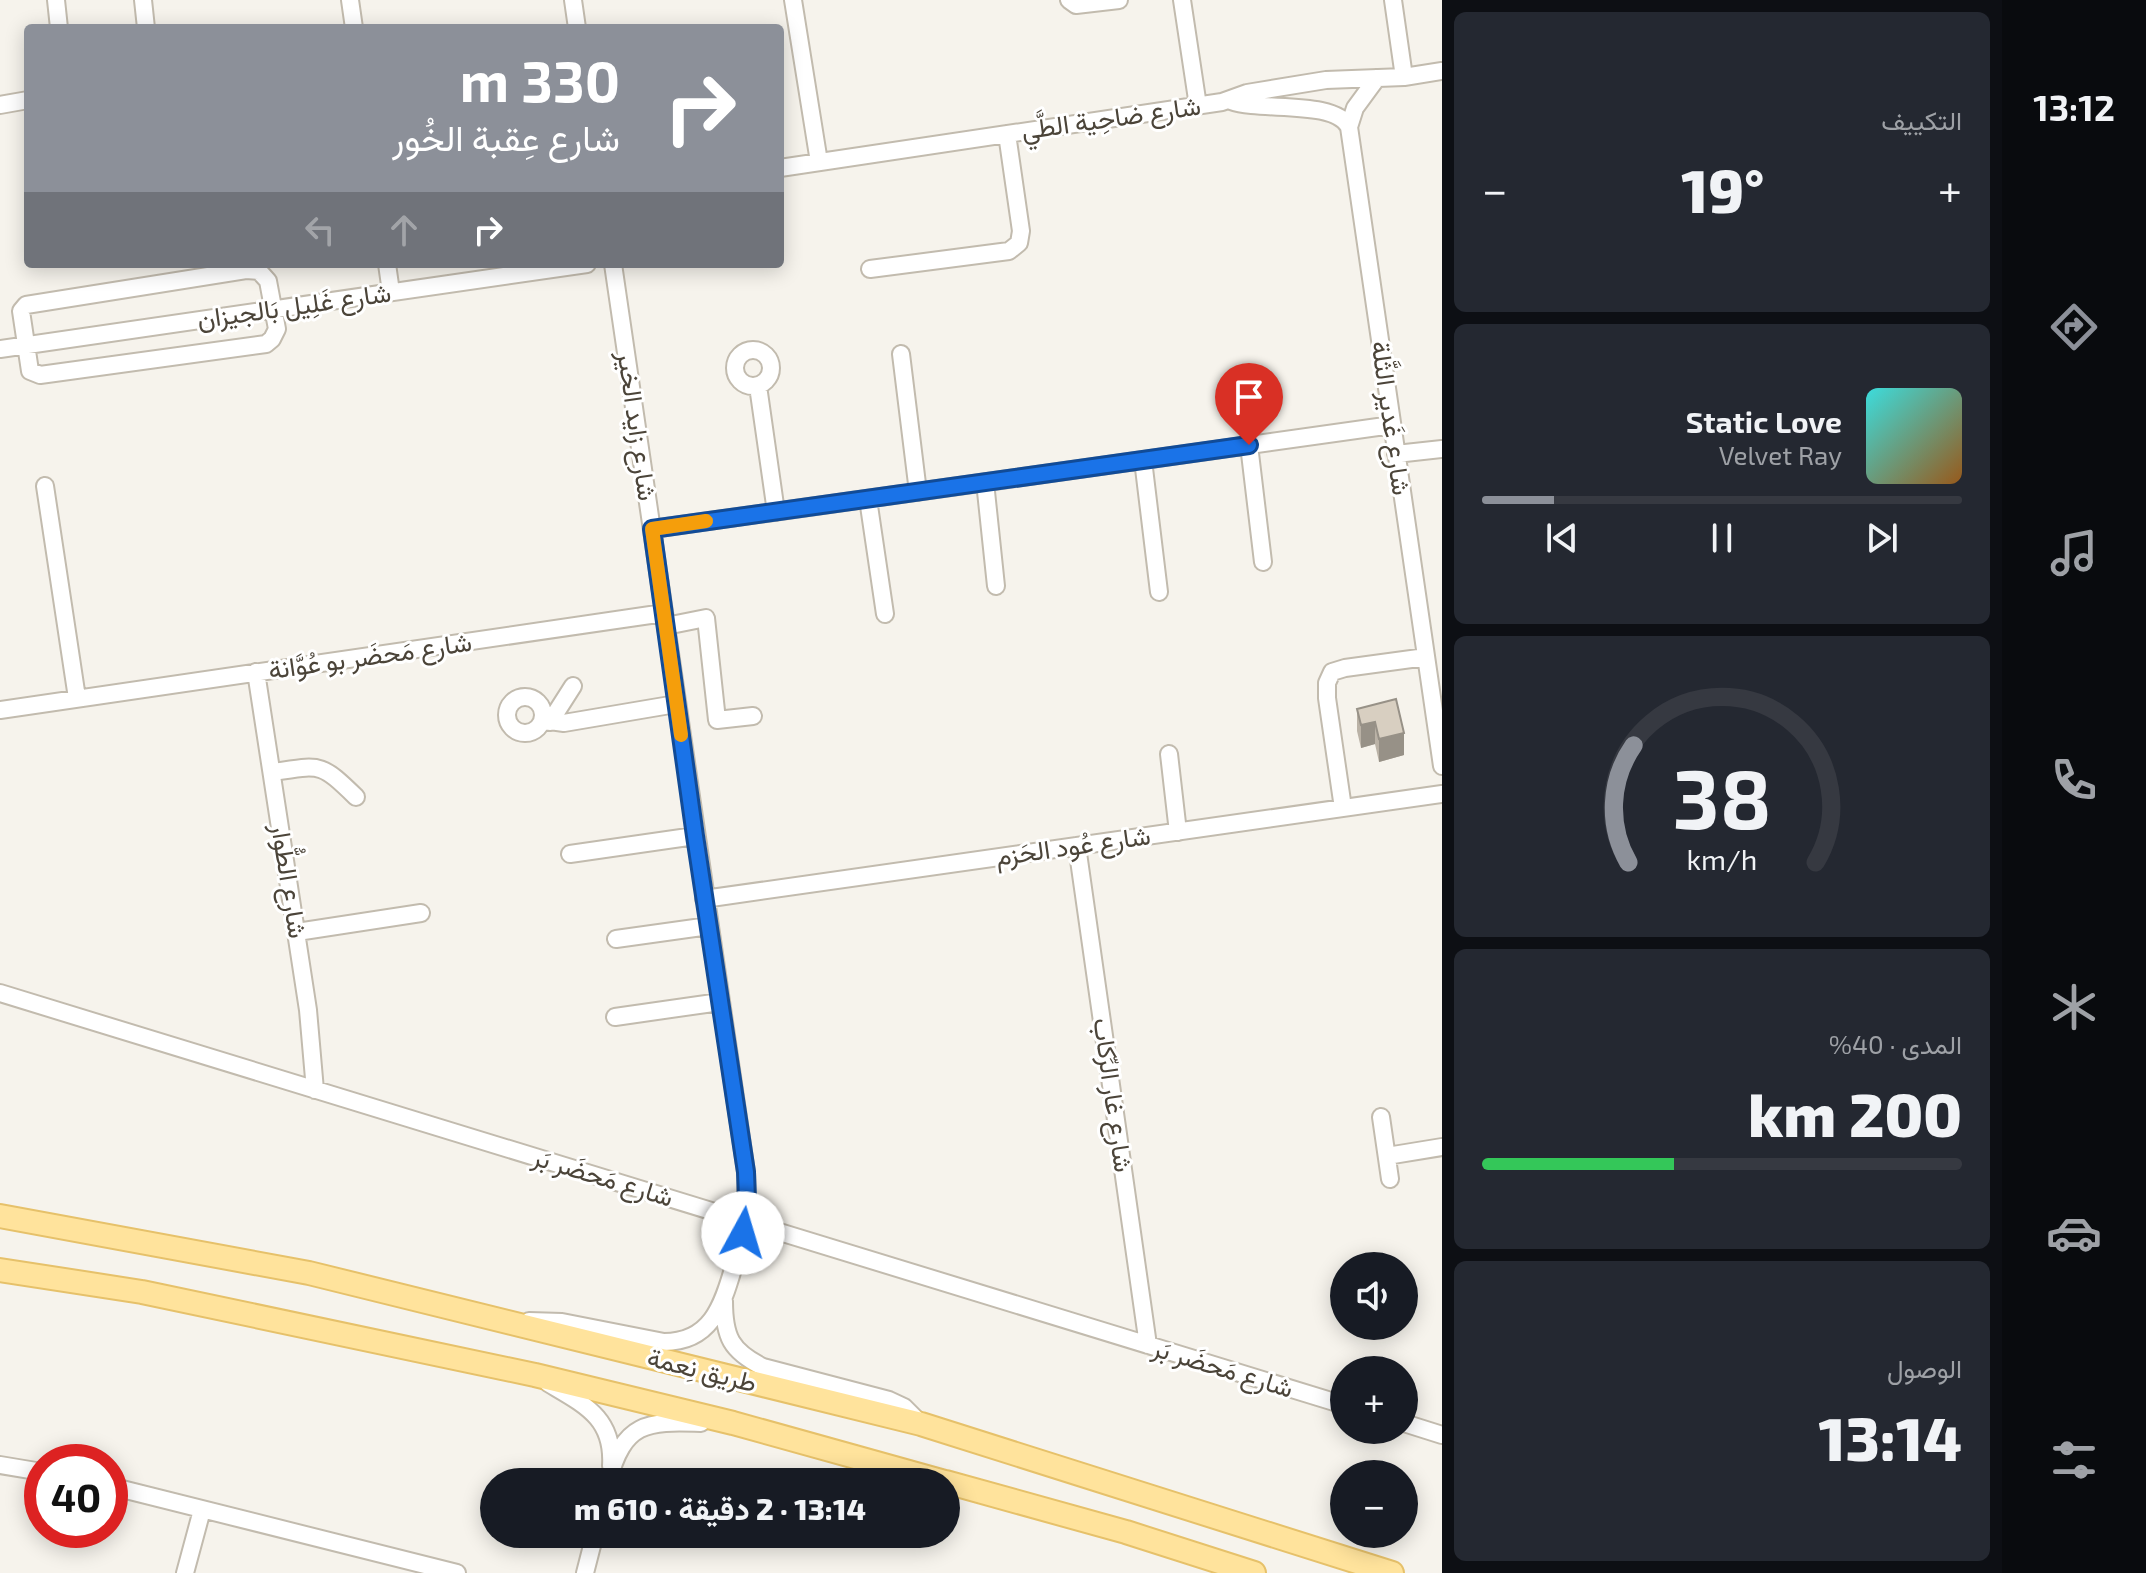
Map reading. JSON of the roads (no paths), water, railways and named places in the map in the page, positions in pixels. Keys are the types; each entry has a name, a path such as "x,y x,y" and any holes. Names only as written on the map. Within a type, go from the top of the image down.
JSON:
{"main road":[{"name":"طريق نِعمة","path":"0,1216 309,1273 921,1424 1392,1573"},
{"name":"طريق نِعمة","path":"0,1270 142,1292 535,1375 733,1423 895,1468"},
{"name":"طريق نِعمة","path":"960,1486 1126,1532 1254,1573"}],"street":[{"path":"56,0 59,24"},
{"path":"143,0 146,24"},
{"path":"350,0 353,24"},
{"path":"573,0 576,24"},
{"path":"793,0 819,162"},
{"path":"1069,0 1076,5 1119,0"},
{"path":"1182,0 1198,106"},
{"path":"1393,0 1404,77"},
{"name":"شارع ضاحِية الطَّي","path":"784,167 1231,101 1247,93 1326,80 1404,77 1442,71"},
{"path":"1349,127 1355,108 1377,78"},
{"path":"0,105 24,101"},
{"path":"1231,101 1247,106 1332,113 1345,120 1349,127"},
{"name":"شارع غَدير الثَّلة","path":"1349,127 1442,766"},
{"path":"870,269 1009,251 1019,243 1021,231 1007,134"},
{"path":"388,268 391,292"},
{"name":"شارع غَلِيل بَالجيزان","path":"0,349 391,292 499,270 528,268"},
{"name":"شارع زايد الخير","path":"614,268 746,1172 746,1220 724,1300"},
{"path":"246,270 264,275 274,309 275,334 266,344 36,375 30,371 21,311 26,305 246,270"},
{"path":"901,354 918,492"},
{"path":"758,386 776,512"},
{"path":"652,529 1392,425"},
{"path":"1249,445 1263,562"},
{"path":"1396,454 1442,449"},
{"path":"1143,460 1159,592"},
{"path":"985,482 996,586"},
{"path":"45,486 77,698"},
{"path":"868,499 885,614"},
{"name":"شارع مَحضَر بو عُوَّانة","path":"0,710 256,672 665,619 706,618 717,720 753,716"},
{"path":"1343,808 1327,698 1327,683 1332,672 1426,657"},
{"name":"شارع الطُّوار","path":"256,672 297,932 314,1055 315,1090"},
{"path":"573,686 546,721 564,723 676,704"},
{"path":"1169,754 1178,832"},
{"path":"273,772 318,766 331,773 356,797"},
{"name":"شارع عُود الحَزم","path":"704,899 1442,794"},
{"path":"570,854 695,836"},
{"name":"شارع غار الرِّكاب","path":"1077,846 1148,1345"},
{"path":"297,932 421,913"},
{"path":"616,939 709,926"},
{"name":"شارع مَحضَر بَر","path":"0,993 1330,1401"},
{"path":"615,1017 720,1002"},
{"path":"1381,1117 1390,1179"},
{"path":"1387,1156 1442,1147"},
{"path":"512,1322 562,1322 664,1342 679,1342 705,1328 724,1300"},
{"path":"724,1300 728,1337 748,1359 763,1367 889,1400 904,1407 921,1424"},
{"path":"535,1375 580,1402 599,1418 612,1451 610,1468"},
{"path":"614,1468 624,1444 639,1429 648,1425 668,1422 733,1423"},
{"path":"1418,1427 1442,1435"},
{"path":"0,1465 24,1469"},
{"path":"128,1491 457,1573"},
{"path":"185,1573 202,1510"},
{"path":"585,1573 591,1548"}]}
